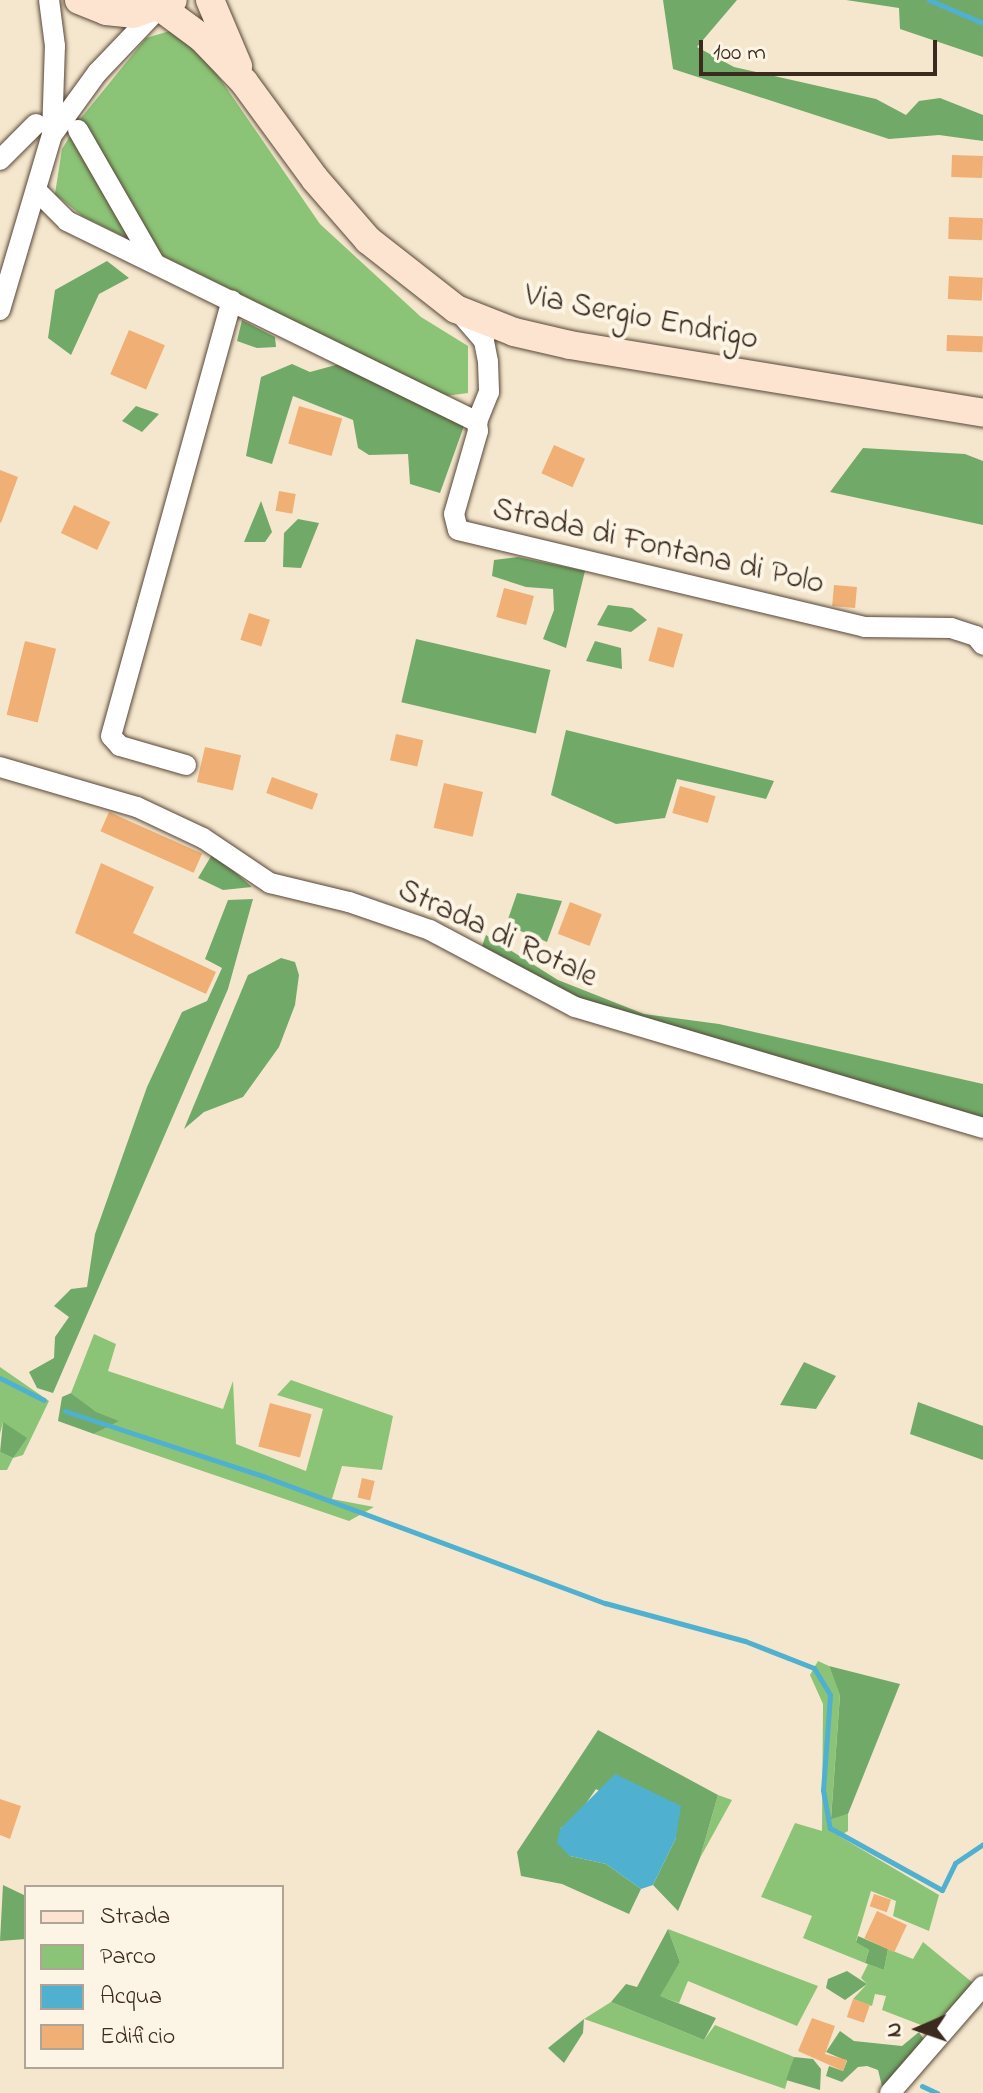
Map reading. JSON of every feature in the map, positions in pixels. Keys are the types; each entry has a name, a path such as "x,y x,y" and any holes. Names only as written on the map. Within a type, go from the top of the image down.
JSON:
{"street":[{"path":"0,310 39,193 55,46 49,0"},
{"path":"79,0 106,11 133,14 167,4"},
{"name":"Via Sergio Endrigo","path":"210,0 244,82"},
{"path":"0,160 44,130 167,4"},
{"name":"Via Sergio Endrigo","path":"167,4 244,82 315,179 368,240 456,309 514,332 570,345 983,413"},
{"path":"78,130 154,262"},
{"path":"39,193 67,221 477,422 489,392 488,362 484,341 456,309"},
{"path":"186,765 120,746 111,736 232,301"},
{"name":"Strada di Fontana di Polo","path":"477,422 454,514 458,530 864,627 951,628 976,636 983,645"},
{"name":"Strada di Rotale","path":"0,767 137,807 203,838 270,883 349,902 430,930 575,1007 983,1128"},
{"path":"890,2093 983,1986"}],"green space":[{"path":"663,0 737,0 697,47 734,67 876,99 906,115 919,101 940,98 983,115 983,141 939,135 889,139 673,69"},
{"path":"846,0 983,0 983,57 900,29 899,8"},
{"path":"173,30 212,67 320,224 421,317 468,346 468,393 446,396 82,216 55,194 62,149 81,118 146,38"},
{"path":"107,261 129,278 99,294 71,355 48,338 55,290"},
{"path":"242,320 275,337 276,347 257,348 237,341"},
{"path":"343,363 464,426 440,493 410,484 408,454 369,455 358,448 353,420 293,396 272,464 246,456 261,377 292,364 310,372"},
{"path":"136,406 159,414 142,432 122,421"},
{"path":"863,448 965,454 983,461 983,525 830,492"},
{"path":"261,501 272,532 265,542 244,542"},
{"path":"298,519 319,523 301,568 283,567 284,533"},
{"path":"518,557 585,571 566,648 543,639 554,610 553,589 526,587 492,576 494,560"},
{"path":"608,605 632,608 647,620 631,632 597,625"},
{"path":"416,639 550,670 536,733 401,702"},
{"path":"595,641 621,648 622,669 586,661"},
{"path":"566,730 774,781 766,799 677,779 665,818 616,824 551,795"},
{"path":"213,853 252,887 223,890 198,878"},
{"path":"517,893 562,901 547,942 506,925"},
{"path":"253,899 228,989 53,1393 37,1388 29,1372 54,1358 55,1337 69,1317 54,1306 71,1289 87,1287 95,1234 147,1087 182,1012 207,1001 222,968 205,959 228,900"},
{"path":"486,935 558,980 644,1014 719,1024 983,1084 983,1119 642,1022 557,990 481,949"},
{"path":"281,958 295,962 299,975 295,1005 279,1047 243,1097 204,1112 184,1129 248,975"},
{"path":"94,1334 116,1344 108,1371 223,1409 233,1381 236,1444 306,1471 323,1409 277,1395 291,1380 393,1416 382,1470 342,1466 332,1499 374,1507 349,1521 94,1434 118,1421 96,1413 71,1393"},
{"path":"804,1362 836,1376 816,1409 780,1405"},
{"path":"0,1367 49,1401 23,1455 13,1458 3,1422 0,1434"},
{"path":"71,1393 96,1412 119,1421 94,1434 58,1421 62,1397"},
{"path":"918,1402 983,1426 983,1460 910,1434"},
{"path":"3,1422 27,1438 13,1458 0,1452"},
{"path":"0,1452 13,1458 7,1470 0,1470"},
{"path":"818,1661 829,1666 840,1694 831,1818 848,1814 848,1831 839,1836 939,1895 929,1931 893,1916 896,1901 871,1891 856,1941 869,1950 865,1963 803,1938 812,1916 761,1897 795,1823 822,1831 823,1704 810,1675"},
{"path":"829,1666 900,1684 848,1814 831,1819 840,1695"},
{"path":"598,1730 718,1795 700,1858 678,1911 653,1885 676,1838 596,1789 578,1815 560,1829 570,1856 606,1864 641,1889 629,1914 562,1884 521,1876 517,1852"},
{"path":"718,1795 732,1800 700,1858"},
{"path":"3,1885 24,1895 24,1939 0,1941"},
{"path":"668,1929 818,1986 797,2026 688,1981 679,2003 659,1996 680,1962"},
{"path":"668,1929 680,1962 660,1996 716,2018 704,2040 611,2002 626,1984 637,1987"},
{"path":"858,1936 888,1949 884,1970 865,1963 869,1950 856,1942"},
{"path":"923,1942 973,1983 934,2030 882,2010 886,1996 875,1994 872,2006 853,1999 867,1984 861,1978 868,1964 884,1970 888,1949 913,1959"},
{"path":"847,1971 867,1984 845,2000 826,1988 828,1979"},
{"path":"611,2002 704,2040 715,2025 794,2057 785,2089 584,2019"},
{"path":"584,2019 583,2033 564,2063 548,2048"},
{"path":"840,2031 854,2041 902,2046 919,2032 925,2041 883,2090 878,2070 867,2066 858,2067 842,2082 826,2076 829,2066 843,2071 847,2061 826,2052"},
{"path":"794,2057 813,2059 821,2069 820,2090 786,2080"}],"water":[{"path":"615,1774 681,1806 676,1838 653,1885 641,1889 606,1864 570,1856 557,1843 560,1829"}],"building":[{"path":"952,155 983,156 982,178 951,177"},
{"path":"949,217 983,218 982,240 948,239"},
{"path":"949,276 983,278 982,301 948,299"},
{"path":"129,330 165,345 146,389 110,374"},
{"path":"947,335 983,336 982,352 946,351"},
{"path":"299,406 342,418 332,456 288,443"},
{"path":"554,445 585,459 572,487 541,473"},
{"path":"0,470 18,477 1,523 0,522"},
{"path":"279,491 296,494 292,514 276,511"},
{"path":"74,505 110,522 97,550 61,533"},
{"path":"834,585 857,587 855,608 832,606"},
{"path":"504,588 534,596 526,625 496,617"},
{"path":"249,613 270,620 261,646 240,640"},
{"path":"658,627 683,634 673,668 648,661"},
{"path":"25,641 56,649 38,722 7,715"},
{"path":"396,734 423,740 417,767 390,760"},
{"path":"205,747 241,755 233,790 197,782"},
{"path":"272,777 318,794 312,810 266,793"},
{"path":"444,783 483,792 473,837 434,828"},
{"path":"680,786 716,796 708,823 672,813"},
{"path":"109,812 202,853 194,873 100,831"},
{"path":"101,863 154,887 133,933 216,972 206,994 75,933"},
{"path":"570,902 602,914 590,946 558,934"},
{"path":"270,1403 312,1414 300,1458 258,1446"},
{"path":"362,1478 375,1481 370,1500 358,1497"},
{"path":"0,1799 21,1806 10,1839 0,1835"},
{"path":"874,1894 891,1900 887,1912 870,1906"},
{"path":"877,1911 907,1925 894,1952 864,1938"},
{"path":"853,1999 870,2005 864,2023 847,2017"},
{"path":"812,2018 835,2026 825,2054 847,2060 843,2071 798,2051"}],"waterway":[{"path":"929,0 983,23"},
{"path":"0,1378 44,1400"},
{"path":"65,1411 263,1476 605,1603 745,1641 814,1668 830,1695 823,1790 830,1828 942,1890 955,1863 983,1844"},
{"path":"922,2086 937,2093"}]}
